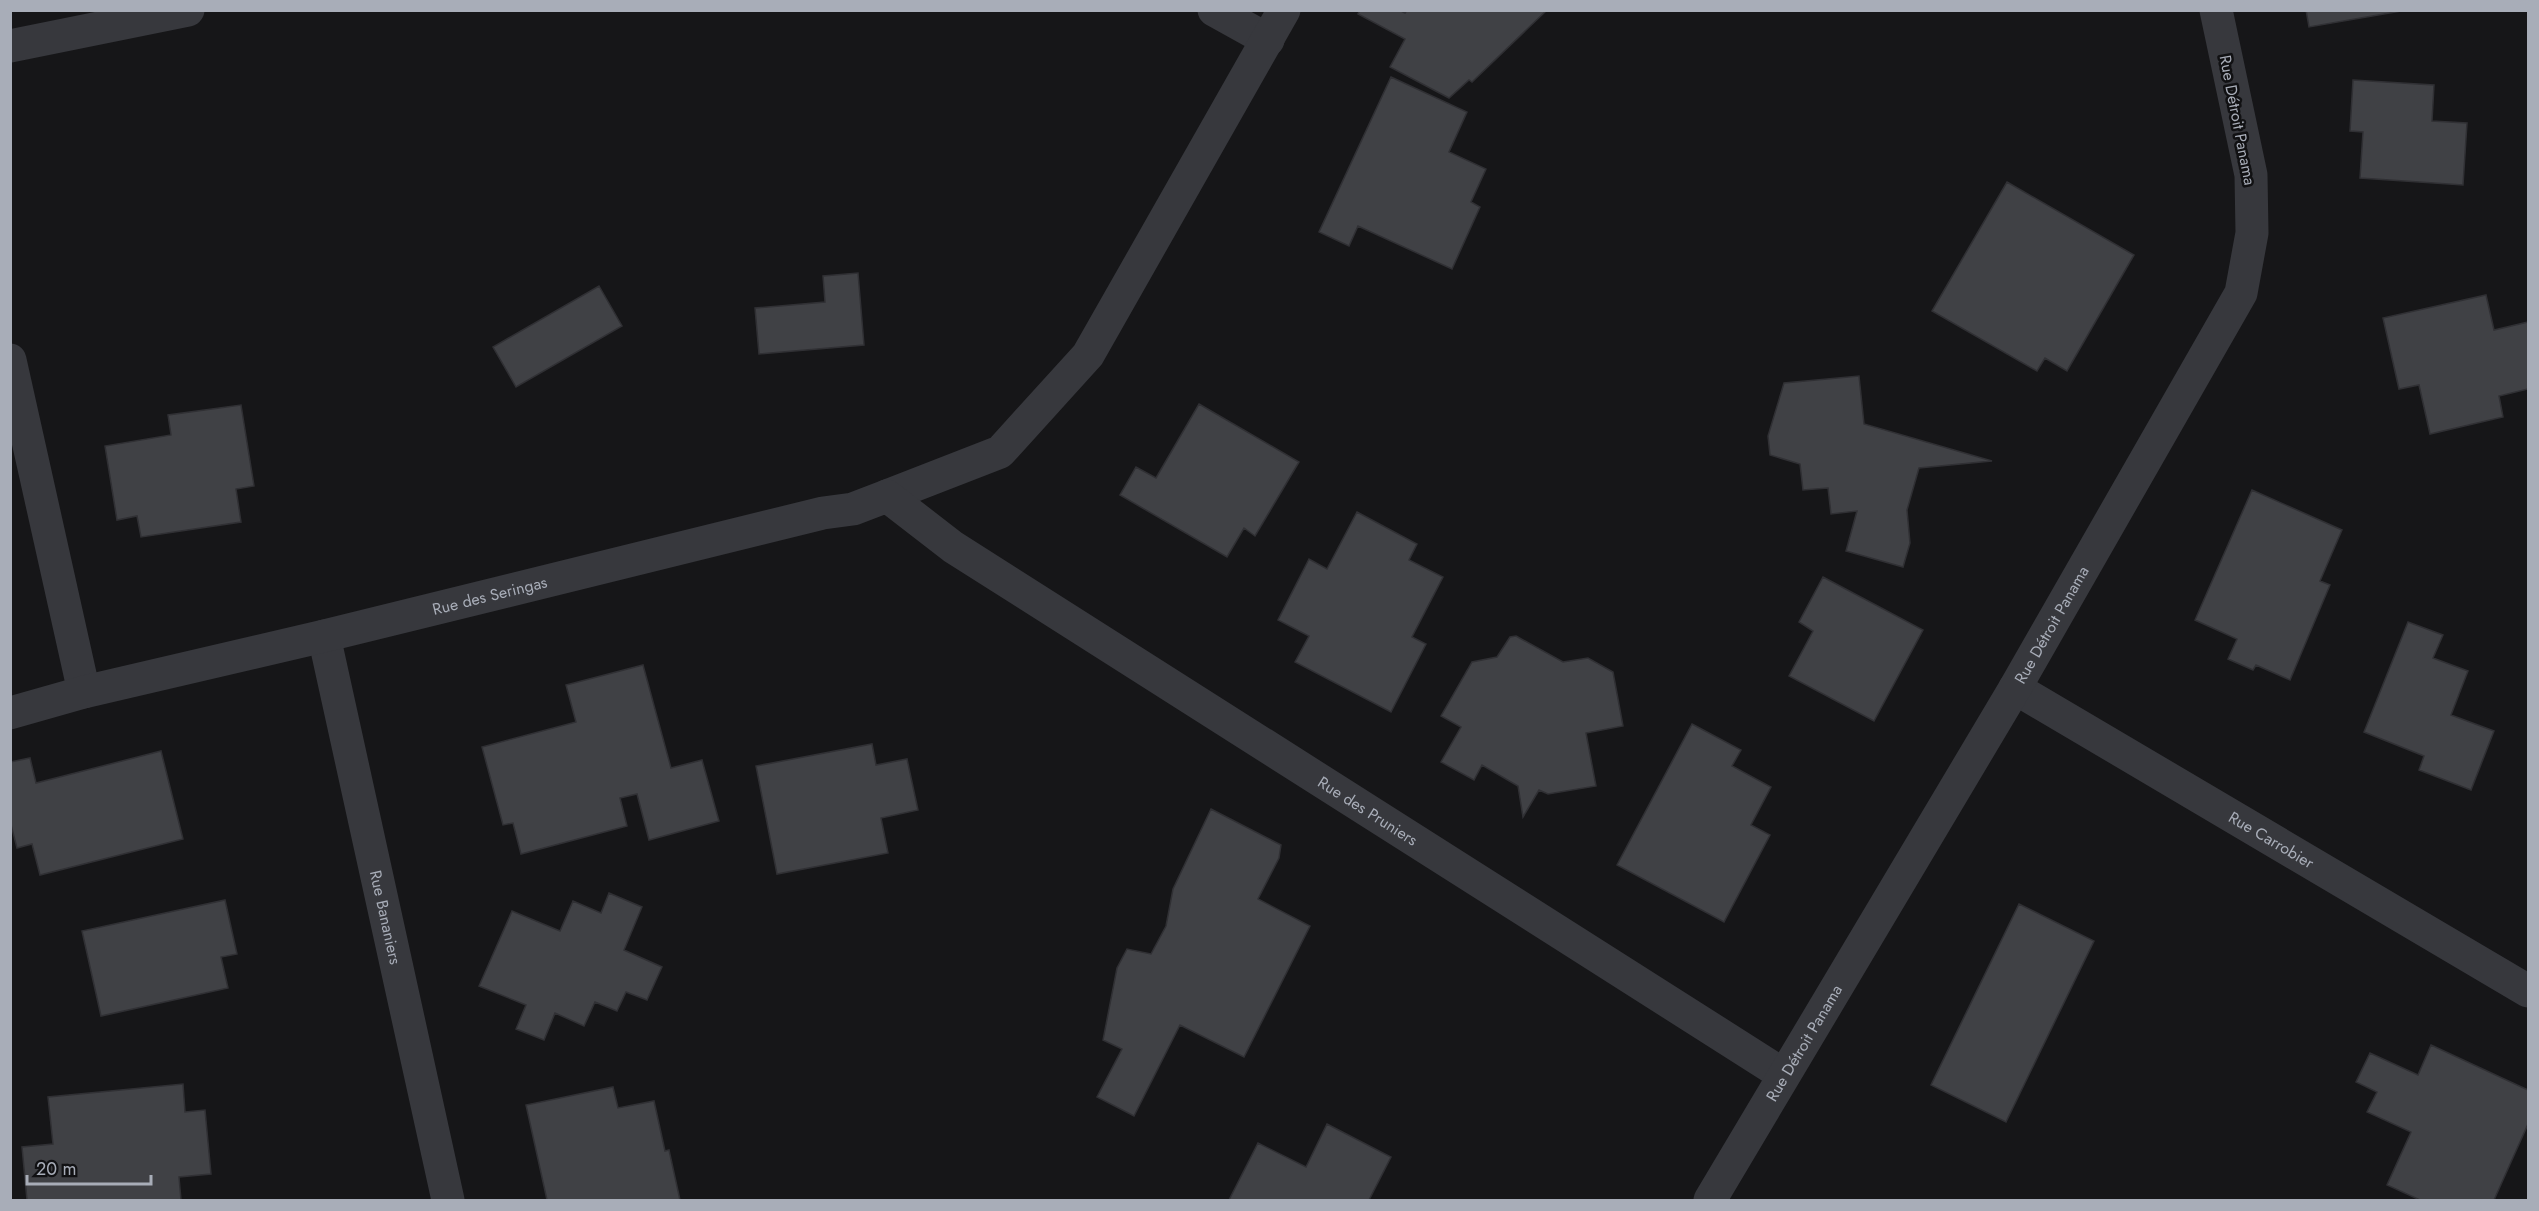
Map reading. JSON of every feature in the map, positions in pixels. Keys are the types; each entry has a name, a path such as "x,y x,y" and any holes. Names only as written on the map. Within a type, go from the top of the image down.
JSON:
{"street":[{"path":"10,46 189,10"},
{"path":"1214,10 1268,40"},
{"name":"Rue des Seringas","path":"10,713 84,692 324,636 823,513 853,509 1000,452 1088,355 1284,10"},
{"name":"Rue Détroit Panama","path":"1710,1200 2016,688 2241,292 2253,233 2251,175 2216,10"},
{"path":"10,360 84,692"},
{"name":"Rue des Pruniers","path":"887,496 953,547 1784,1075"},
{"name":"Rue Bananiers","path":"324,636 448,1200"},
{"name":"Rue Carrobier","path":"2016,688 2529,991"}],"building":[{"path":"1360,10 1399,10 1405,13 1407,10 1547,10 1472,82 1469,80 1449,98 1390,67 1405,39 1358,14"},
{"path":"2306,10 2407,10 2309,27"},
{"path":"1391,77 1467,112 1449,152 1486,169 1471,202 1480,207 1452,269 1358,226 1349,246 1319,232"},
{"path":"2353,80 2434,85 2432,121 2467,123 2463,185 2360,178 2363,132 2350,131"},
{"path":"2007,182 2134,255 2067,371 2045,358 2037,371 1932,311"},
{"path":"858,273 864,345 759,354 755,308 825,302 823,276"},
{"path":"599,286 622,326 516,387 493,347"},
{"path":"2486,295 2494,330 2528,322 2528,389 2499,396 2503,417 2430,434 2419,385 2399,389 2383,318"},
{"path":"1859,376 1864,424 1992,461 1919,468 1907,510 1910,543 1903,567 1846,551 1857,511 1831,514 1828,488 1803,490 1800,464 1770,455 1768,436 1784,383"},
{"path":"1199,404 1299,462 1255,536 1244,528 1227,557 1120,495 1136,467 1156,478"},
{"path":"241,405 254,486 236,489 241,522 141,537 137,516 117,520 105,446 171,435 168,415"},
{"path":"2252,490 2342,530 2320,581 2330,585 2290,680 2256,665 2253,670 2228,659 2237,639 2195,620"},
{"path":"1357,512 1417,544 1409,560 1443,577 1412,637 1426,644 1391,712 1295,662 1309,636 1278,620 1309,559 1327,569"},
{"path":"1823,577 1923,630 1874,721 1789,676 1813,631 1799,622"},
{"path":"2408,622 2443,635 2433,658 2468,671 2451,715 2494,731 2471,790 2419,770 2424,756 2364,732"},
{"path":"1516,636 1563,662 1588,658 1613,672 1623,726 1586,733 1596,786 1548,794 1539,790 1523,817 1518,786 1482,765 1474,780 1441,762 1461,727 1441,716 1472,662 1497,657 1510,637"},
{"path":"643,665 671,768 702,760 719,821 649,840 637,794 620,798 627,826 521,854 513,823 503,825 482,747 576,722 566,685"},
{"path":"1692,724 1741,750 1732,766 1771,787 1751,825 1770,835 1724,922 1617,865"},
{"path":"872,744 876,765 907,759 918,810 881,818 888,853 777,874 756,766"},
{"path":"161,751 183,839 40,875 32,844 17,848 10,821 10,762 30,758 36,783"},
{"path":"1211,809 1281,845 1279,858 1258,899 1310,926 1244,1057 1180,1025 1134,1116 1097,1097 1122,1049 1103,1040 1117,968 1127,949 1151,954 1166,926 1173,889"},
{"path":"609,893 642,907 624,950 662,967 647,1000 626,992 617,1011 595,1002 584,1026 555,1013 544,1040 516,1029 526,1005 479,986 512,911 560,931 573,901 601,913"},
{"path":"225,900 237,954 221,957 228,988 101,1016 82,931"},
{"path":"2019,904 2094,941 2006,1122 1931,1085"},
{"path":"2431,1045 2528,1090 2528,1124 2494,1200 2420,1200 2387,1185 2411,1132 2367,1112 2377,1092 2356,1082 2370,1053 2418,1075"},
{"path":"183,1084 185,1112 205,1110 211,1174 179,1177 181,1200 27,1200 22,1147 53,1144 48,1097"},
{"path":"613,1087 618,1108 654,1101 665,1151 669,1150 680,1200 547,1200 526,1105"},
{"path":"1327,1124 1391,1157 1369,1200 1229,1200 1258,1143 1306,1167"}]}
